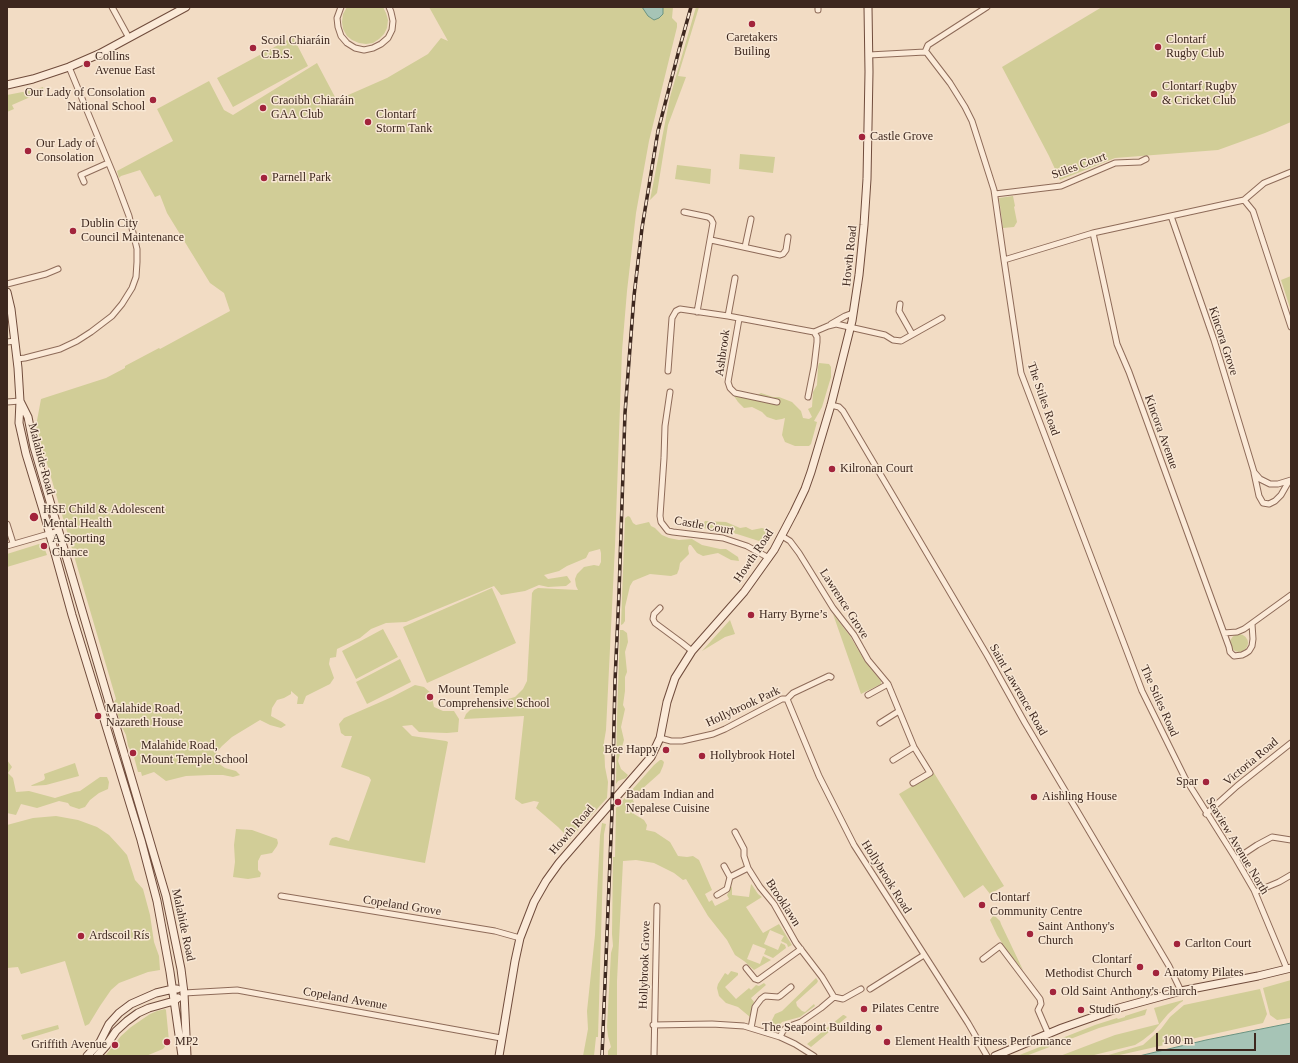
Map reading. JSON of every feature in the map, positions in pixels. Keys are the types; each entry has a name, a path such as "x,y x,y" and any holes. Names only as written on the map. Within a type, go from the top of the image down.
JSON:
{"main road":[{"path":"7,85 33,79 69,67 99,54 186,7"},
{"name":"Howth Road","path":"499,1056 520,938 534,902 546,881 559,863 651,757 660,738 671,687 675,678 692,651 744,592 769,558 782,536 805,489 818,452 831,405 850,328 859,275 866,210 869,55 868,7"},
{"name":"Malahide Road","path":"7,292 11,309 17,359 20,401 19,423 26,454 50,533 72,615 150,875 161,920 173,989 182,1056"},
{"name":"Malahide Road","path":"20,401 28,417 34,447 166,896 181,969 184,993 187,1056"},
{"path":"72,615 82,611"},
{"path":"96,695 106,693"},
{"path":"130,806 139,803"},
{"path":"161,920 171,918"},
{"path":"995,1056 1048,1033 1110,1011 1181,991 1289,969"},
{"path":"87,1056 100,1042 109,1024 130,1004 156,993 173,989 178,989 184,993 174,1001 149,1008 138,1013 116,1031 97,1056"},
{"path":"130,1004 138,1013"}],"street":[{"path":"112,7 129,38"},
{"path":"341,7 337,18 341,36 347,43 355,48 364,50 381,44 388,38 392,30 393,20 389,7"},
{"path":"869,55 925,52 928,45 987,7"},
{"name":"The Stiles Road","path":"925,52 930,56 950,83 965,107 982,148 995,194 1021,373 1142,691 1185,778"},
{"path":"17,359 60,349 86,335 112,316 132,288 136,270 137,249 129,216 69,67"},
{"name":"Stiles Court","path":"995,194 1061,186 1115,163 1140,162 1146,159"},
{"path":"84,182 80,175 108,163"},
{"path":"1004,260 1093,233 1244,200 1264,184 1291,172"},
{"path":"1244,200 1250,205 1253,211 1291,327"},
{"path":"684,212 708,217 713,223 697,312"},
{"name":"Kincora Grove","path":"1171,216 1214,340 1254,472 1259,496 1264,503 1269,504 1275,501 1281,495 1290,480"},
{"path":"745,247 751,218"},
{"name":"Kincora Avenue","path":"1093,233 1117,344 1129,372 1230,652 1234,656 1242,655 1249,651 1252,646 1252,624"},
{"path":"711,240 780,255 786,250 788,237"},
{"path":"7,284 46,274 58,268"},
{"name":"Ashbrook","path":"728,316 735,278"},
{"path":"900,304 899,310 912,334"},
{"name":"Ashbrook","path":"668,371 672,318 673,314 680,309 728,316 814,332"},
{"path":"808,397 817,342 817,337 814,332 853,313"},
{"name":"Ashbrook","path":"738,318 728,382 730,388 735,393 777,402"},
{"path":"828,326 836,324 885,335 901,341 942,318"},
{"path":"7,342 15,341"},
{"name":"Castle Court","path":"670,392 665,426 660,516 661,522 668,531 723,538 747,546 769,558"},
{"path":"7,402 20,401"},
{"name":"Saint Lawrence Road","path":"831,405 839,407 846,417 1108,862 1181,991"},
{"name":"Kincora Grove","path":"1254,472 1260,479 1270,484 1278,484 1290,480"},
{"path":"7,524 14,543"},
{"path":"7,546 59,531"},
{"name":"Lawrence Grove","path":"782,536 790,541 799,553 833,608 854,635 868,660 888,684 914,747 930,773 913,783"},
{"path":"1224,633 1237,632 1252,624 1291,594"},
{"path":"660,608 654,614 653,619 655,623 692,651"},
{"name":"Hollybrook Park","path":"660,738 671,741 682,741 713,734 782,699 787,699 793,693 829,676 831,677"},
{"path":"868,695 888,684"},
{"name":"Hollybrook Road","path":"787,699 819,776 864,862 968,1023 987,1056"},
{"path":"880,722 899,712"},
{"name":"Victoria Road","path":"1206,814 1237,786 1291,743"},
{"path":"893,760 914,747"},
{"name":"Seaview Avenue North","path":"1185,778 1255,892 1289,969"},
{"name":"Brooklawn","path":"735,832 744,849 744,856 748,868 760,888 774,904 801,949 822,977 834,997"},
{"path":"1236,859 1269,839 1276,837 1291,840"},
{"path":"716,895 727,889 730,877 724,866"},
{"path":"730,877 748,868"},
{"path":"1255,892 1279,882 1291,875"},
{"name":"Copeland Grove","path":"281,896 495,931 520,938"},
{"name":"Hollybrook Grove","path":"654,1056 657,906"},
{"path":"983,959 1000,946 1040,999 1041,1004 1038,1010 1048,1033"},
{"path":"746,968 755,979 758,980 801,949"},
{"path":"870,989 924,955"},
{"path":"751,1028 755,1007 760,999 765,996 778,997 791,987"},
{"path":"780,1037 787,1027 801,1022 834,997 843,999 861,989"},
{"name":"Copeland Avenue","path":"184,993 237,990 501,1038"},
{"name":"Hollybrook Grove","path":"654,1025 728,1024 751,1028 780,1037 795,1044 814,1056"}],"shaded area":[{"path":"347,7 383,7 388,20 387,28 384,34 373,43 359,43 352,40 347,36 343,29 343,14"},
{"path":"429,7 673,7 672,18 677,23 649,141 636,213 627,291 622,351 615,546 606,730 604,742 605,767 608,782 607,798 570,839 536,808 539,802 534,801 522,804 515,799 524,716 464,719 470,710 515,697 523,689 527,681 532,593 538,588 578,590 575,579 577,574 584,567 594,565 599,566 601,562 600,549 589,552 586,558 559,571 544,575 548,579 567,576 571,582 566,586 548,587 539,585 525,591 501,595 494,586 406,622 386,623 371,629 360,638 337,649 336,657 330,658 329,664 334,678 330,684 306,696 303,704 297,704 298,697 291,691 291,694 277,700 272,708 271,716 286,725 281,728 260,720 232,737 216,753 218,763 225,768 236,771 240,775 233,777 223,775 186,776 166,781 154,772 142,776 141,772 138,772 134,757 128,746 126,735 121,725 114,702 116,699 36,426 41,399 106,378 125,368 125,366 230,311 224,293 210,283 167,213 160,195 155,197 140,170 119,178 117,171 173,141 157,109 209,81 224,110 233,115 317,63 335,97 346,96 387,78 428,54 441,38 448,41"},
{"path":"642,7 663,7 663,14 654,20 648,16"},
{"path":"696,7 699,7 678,76 686,77 668,125 657,193 650,200 670,97"},
{"name":"Clontarf Rugby & Cricket Club","path":"1102,7 1290,7 1291,122 1218,150 1115,158 1060,180 1002,67"},
{"path":"293,37 308,66 233,107 217,78"},
{"path":"43,87 44,91 12,105 14,109 7,112 7,95"},
{"path":"740,154 775,157 773,173 739,169"},
{"path":"677,165 711,169 710,184 675,179"},
{"path":"1013,196 1017,222 1014,227 1003,228 999,198"},
{"path":"1291,276 1291,311 1281,280"},
{"path":"819,363 829,364 831,367 831,377 822,407 814,421 817,422 811,444 809,446 795,446 785,442 782,435 785,418 776,420 767,417 762,412 752,407 744,408 734,396 738,395 751,399 761,393 773,397 779,397 792,402 801,411 803,418 809,419 812,417 808,409 812,407 813,392 817,385"},
{"path":"628,516 636,525 649,522 651,526 662,535 669,538 679,540 692,539 702,545 726,549 738,557 739,561 731,560 718,553 703,556 697,553 691,545 689,545 689,554 680,563 677,574 671,576 650,574 633,581 630,586 625,607 625,621 621,625 625,518"},
{"path":"705,521 726,522 740,528 746,527 752,530 762,528 768,530 772,534 768,541 759,541 737,534 704,528 702,526"},
{"path":"42,544 47,555 7,567 7,554"},
{"path":"492,588 516,643 427,683 403,627"},
{"path":"833,614 850,636 866,663 881,681 881,684 861,694"},
{"path":"730,620 735,634 725,637 702,651"},
{"path":"383,629 398,657 356,679 342,651"},
{"path":"620,630 627,633 628,642 625,652 627,672 625,677 623,705 625,709 621,727 624,740 618,761 621,769 628,775 616,784 617,719"},
{"path":"1239,634 1245,637 1248,643 1245,649 1239,652 1233,649 1230,643 1233,637"},
{"path":"400,659 411,682 367,704 356,682"},
{"path":"415,685 424,687 431,693 434,707 443,711 454,711 459,719 458,732 419,732 412,725 402,726 412,736 448,742 425,863 329,845 332,838 336,837 349,841 371,780 369,777 341,767 352,736 345,736 341,733 339,724 344,718"},
{"path":"7,760 12,767 8,773 13,778 16,792 29,791 55,798 80,791 100,777 107,777 109,782 108,789 99,793 90,800 85,807 79,809 70,806 68,803 59,801 37,808 21,804 16,815 7,813"},
{"path":"660,760 664,762 660,773 632,798 636,807 634,814 644,820 647,825 646,830 655,832 670,842 678,856 693,856 699,860 712,890 705,894 709,902 712,900 715,906 729,899 727,895 732,886 732,895 749,897 751,884 762,897 746,907 763,933 779,924 792,945 788,947 787,944 781,941 784,936 770,930 764,944 778,950 781,943 785,945 786,948 773,958 764,954 766,949 753,944 747,959 760,964 763,956 771,960 754,970 735,955 727,940 708,916 686,879 683,880 674,873 654,863 636,860 623,861 617,981 617,1056 608,1056 608,1051 611,1047 607,1027 611,953 613,946 613,857 615,857 616,808"},
{"path":"75,763 79,776 46,785 31,786 44,780 44,774"},
{"path":"934,773 1004,886 990,894 983,885 964,898 899,794"},
{"name":"Ardscoil Rís","path":"56,816 78,820 97,827 109,835 127,855 135,880 143,889 150,915 154,942 159,956 160,970 148,972 119,983 111,990 89,1024 85,1026 65,961 21,974 18,967 7,968 7,825 33,818"},
{"path":"602,823 606,824 604,834 598,1037 596,1037 594,1056 583,1056 588,1029 587,1011 595,935"},
{"path":"236,829 252,830 277,839 277,846 272,853 261,855 258,861 258,870 261,873 260,877 248,879 233,877"},
{"path":"994,915 1000,921 1023,970 1007,951 997,935 990,920"},
{"path":"731,971 738,973 738,975 725,987 736,999 749,988 751,990 756,985 759,986 764,983 766,985 751,998 754,1002 750,1017 738,1007 726,1003 719,996 717,988 718,984 725,973 728,975"},
{"path":"816,978 818,981 817,983 796,1002 797,1006 805,1012 814,1004 815,1006 800,1017 782,1022 777,1028 771,1025 775,1014 782,1011"},
{"path":"1291,980 1291,1018 1277,1020 1270,1015 1263,988"},
{"path":"1260,989 1267,1014 1263,1023 1115,1056 1105,1056 1143,1045 1184,1005"},
{"path":"1183,1000 1168,1014 1153,1032 1135,1045 1090,1056 1060,1056 1115,1035 1159,1024 1154,1008"},
{"path":"165,1009 169,1041 163,1049 146,1056 105,1056 121,1036 131,1027 150,1014"},
{"path":"1147,1009 1145,1015 1099,1028 1026,1056 1017,1056 1095,1025"},
{"path":"843,1015 847,1017 811,1047 807,1044"},
{"path":"1291,1023 1291,1056 1139,1056 1206,1040"},
{"path":"58,1025 59,1029 23,1040 21,1035"}],"railway":[{"path":"602,1056 612,812 615,681 625,413 634,296 642,228 658,131 691,7"}],"place":[{"name":"Caretakers Builing","path":"752,24"},
{"name":"Clontarf Rugby Club","path":"1158,47"},
{"name":"Scoil Chiaráin C.B.S.","path":"253,48"},
{"name":"Collins Avenue East","path":"87,64"},
{"name":"Clontarf Rugby & Cricket Club","path":"1154,94"},
{"name":"Our Lady of Consolation National School","path":"153,100"},
{"name":"Craoibh Chiaráin GAA Club","path":"263,108"},
{"name":"Clontarf Storm Tank","path":"368,122"},
{"name":"Castle Grove","path":"862,137"},
{"name":"Our Lady of Consolation","path":"28,151"},
{"name":"Parnell Park","path":"264,178"},
{"name":"Dublin City Council Maintenance","path":"73,231"},
{"name":"Kilronan Court","path":"832,469"},
{"name":"HSE Child & Adolescent Mental Health","path":"34,517"},
{"name":"A Sporting Chance","path":"44,546"},
{"name":"Harry Byrne’s","path":"751,615"},
{"name":"Mount Temple Comprehensive School","path":"430,697"},
{"name":"Malahide Road, Nazareth House","path":"98,716"},
{"name":"Bee Happy","path":"666,750"},
{"name":"Malahide Road, Mount Temple School","path":"133,753"},
{"name":"Hollybrook Hotel","path":"702,756"},
{"name":"Spar","path":"1206,782"},
{"name":"Aishling House","path":"1034,797"},
{"name":"Badam Indian and Nepalese Cuisine","path":"618,802"},
{"name":"Clontarf Community Centre","path":"982,905"},
{"name":"Saint Anthony's Church","path":"1030,934"},
{"name":"Ardscoil Rís","path":"81,936"},
{"name":"Carlton Court","path":"1177,944"},
{"name":"Clontarf Methodist Church","path":"1140,967"},
{"name":"Anatomy Pilates","path":"1156,973"},
{"name":"Old Saint Anthony's Church","path":"1053,992"},
{"name":"Pilates Centre","path":"864,1009"},
{"name":"Studio","path":"1081,1010"},
{"name":"The Seapoint Building","path":"879,1028"},
{"name":"MP2","path":"167,1042"},
{"name":"Element Health Fitness Performance","path":"887,1042"},
{"name":"Griffith Avenue","path":"115,1045"}]}
